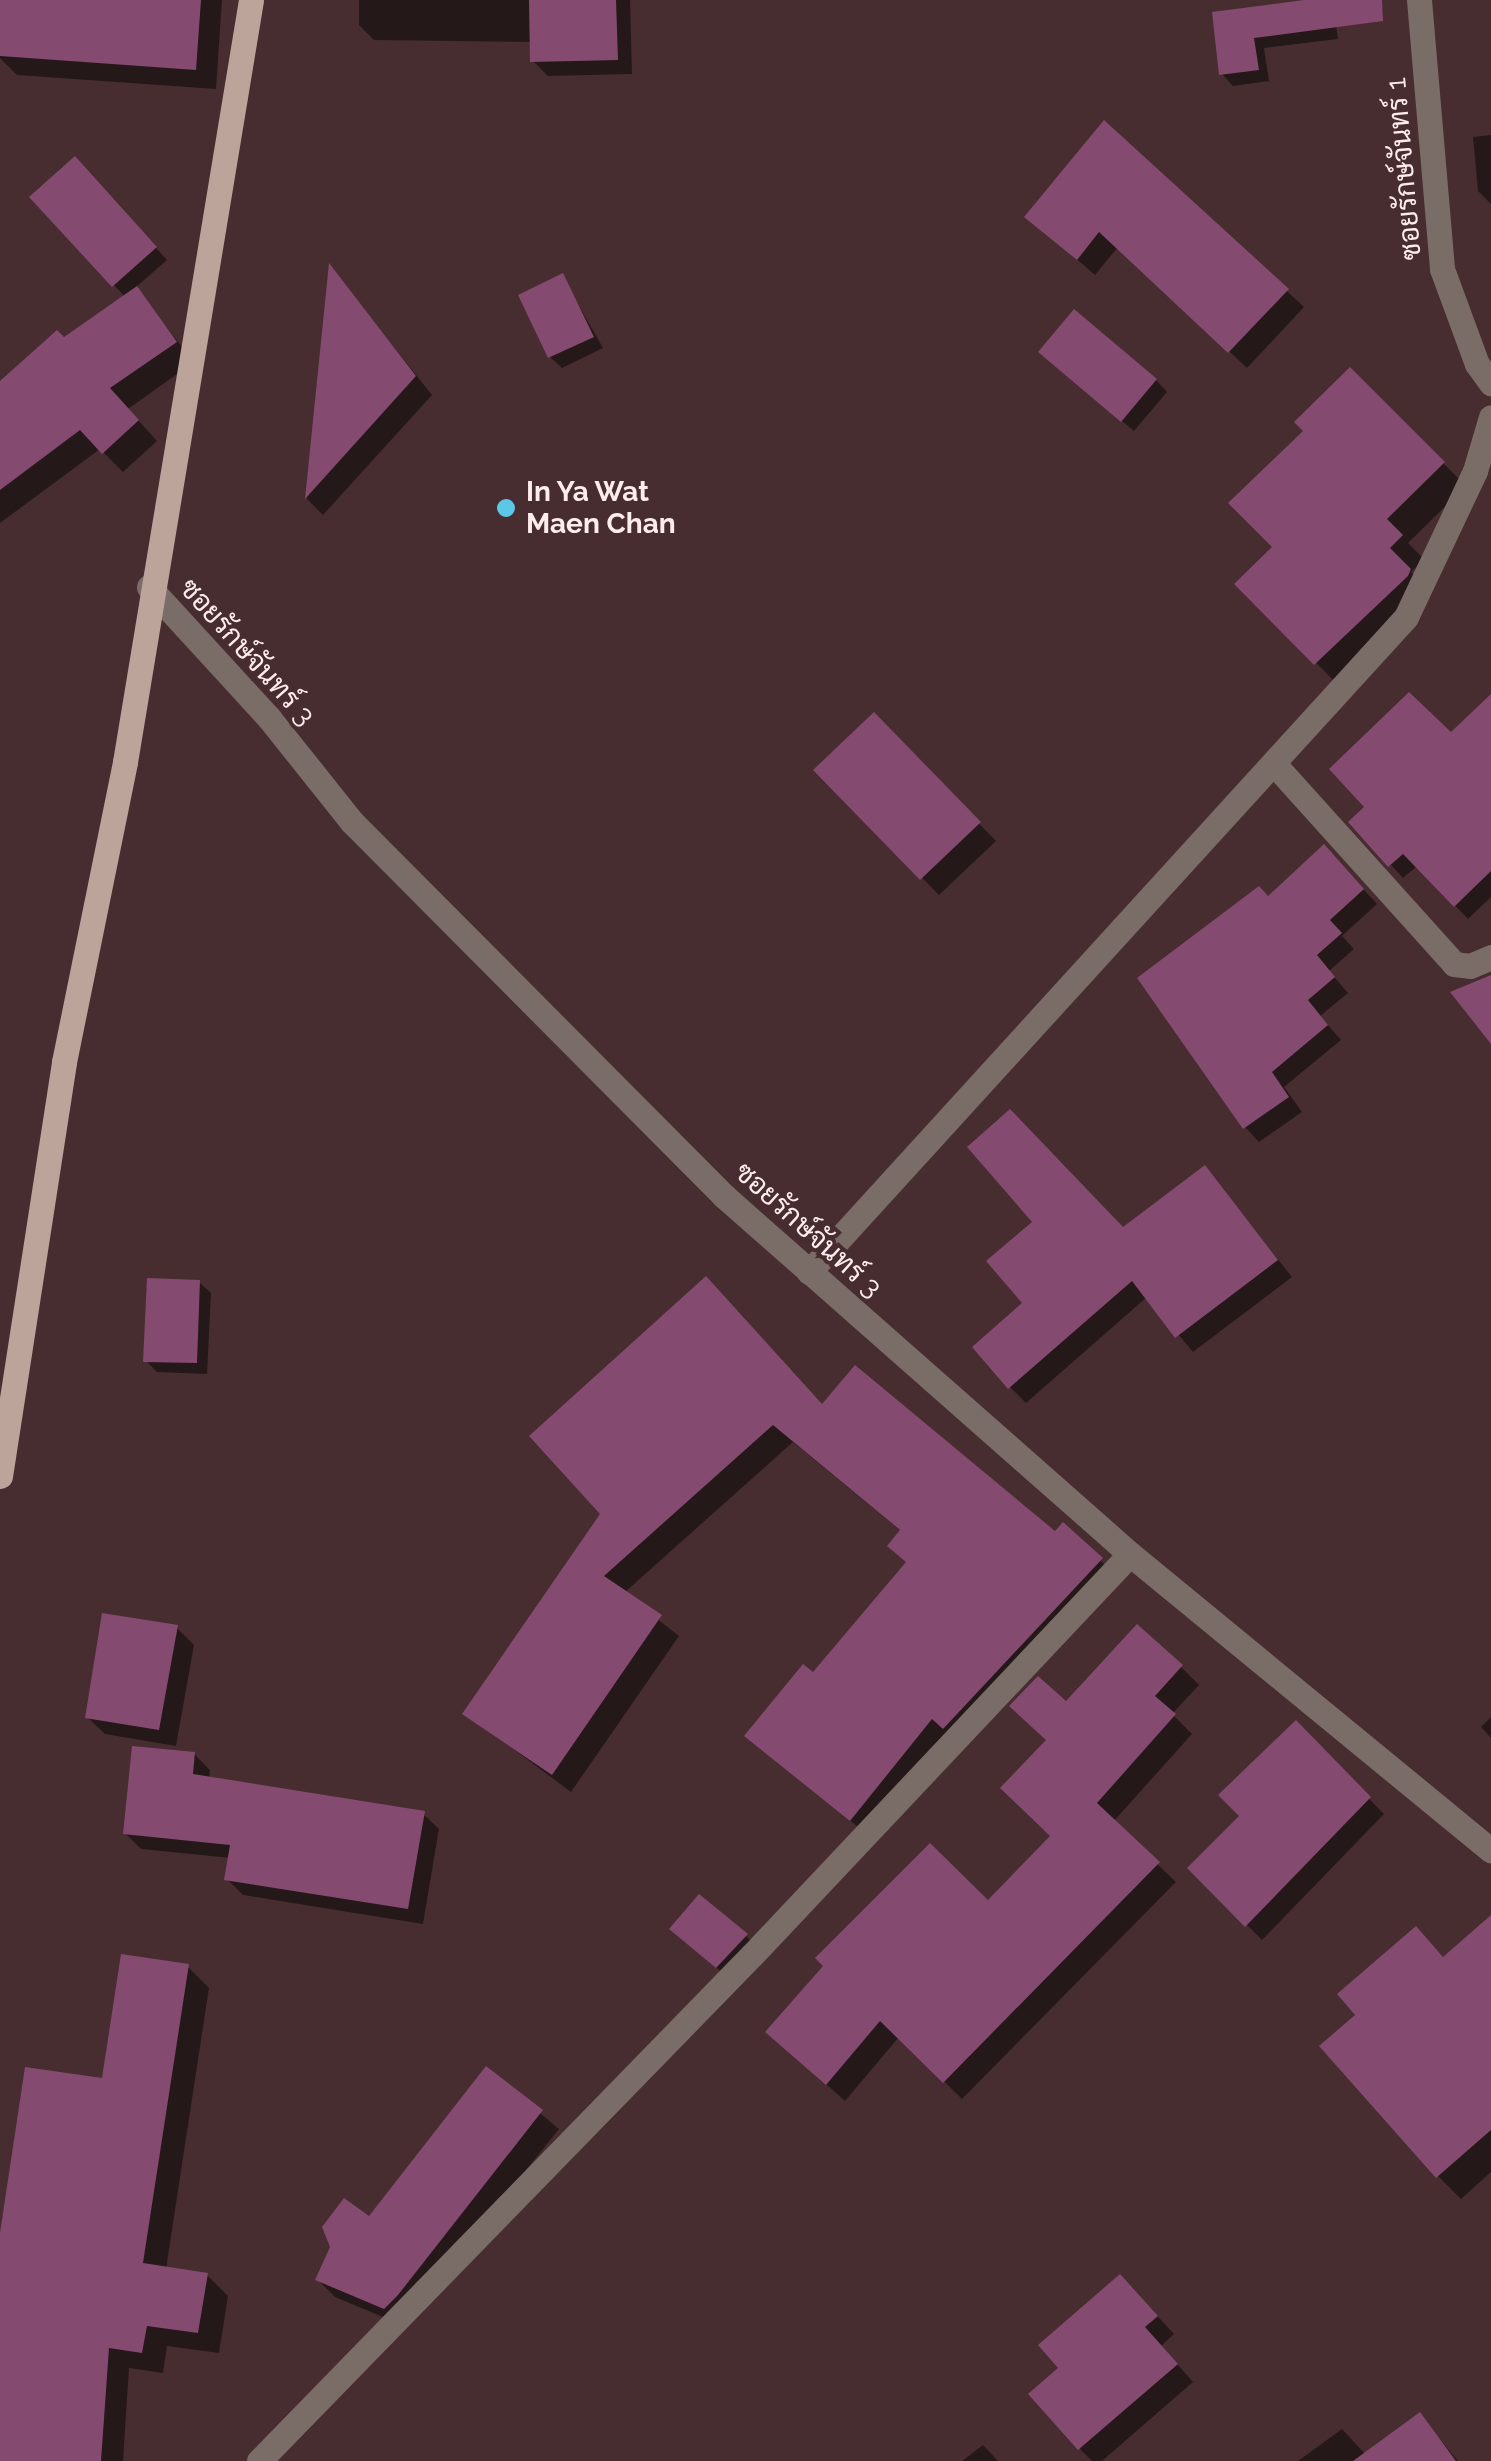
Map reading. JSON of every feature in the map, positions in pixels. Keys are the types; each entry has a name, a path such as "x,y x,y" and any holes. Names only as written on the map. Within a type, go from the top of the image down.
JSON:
{"main road":[{"path":"0,1476 64,1062 124,762 149,587 251,0"}],"street":[{"name":"ซอยรักษ์จันทร์ 1","path":"1419,0 1442,269 1477,364 1491,382"},
{"path":"809,1272 1276,766 1406,617 1475,472 1491,418"},
{"name":"ซอยรักษ์จันทร์ 3","path":"149,587 269,718 352,822 724,1196 1130,1554 1491,1851"},
{"path":"1276,766 1454,964 1470,966 1491,957"},
{"path":"259,2461 752,1956 1130,1554"}],"building":[{"path":"0,0 201,0 196,70 0,56"},
{"path":"529,0 616,0 618,60 530,62"},
{"path":"1304,0 1382,0 1383,21 1254,38 1259,70 1219,75 1212,12"},
{"path":"1104,120 1289,289 1228,353 1099,232 1077,260 1024,217"},
{"path":"75,156 157,247 112,287 29,197"},
{"path":"329,263 416,376 305,499"},
{"path":"563,273 594,337 548,358 518,295"},
{"path":"137,286 177,342 110,388 139,420 102,454 80,430 0,490 0,381 57,330 64,337"},
{"path":"1074,309 1157,379 1121,422 1038,352"},
{"path":"1350,367 1445,462 1387,519 1403,535 1390,548 1411,569 1408,576 1314,665 1234,584 1272,547 1228,503 1303,431 1294,422"},
{"path":"1409,692 1451,732 1491,694 1491,871 1454,907 1403,854 1388,867 1348,822 1364,807 1329,769"},
{"path":"874,712 981,822 920,880 813,770"},
{"path":"1324,844 1364,889 1330,920 1342,933 1317,955 1335,977 1308,1000 1328,1025 1272,1072 1289,1097 1243,1129 1137,978 1259,886 1268,896"},
{"path":"1491,975 1491,1044 1450,992"},
{"path":"1010,1109 1123,1227 1205,1165 1278,1260 1175,1338 1132,1281 1008,1389 972,1347 1022,1303 986,1261 1032,1222 967,1147"},
{"path":"706,1276 822,1404 855,1365 1055,1531 1063,1522 1103,1558 943,1729 932,1719 850,1821 744,1736 803,1664 813,1672 906,1562 887,1546 900,1530 773,1425 604,1576 662,1615 552,1775 462,1714 600,1514 529,1436"},
{"path":"147,1278 200,1280 197,1363 143,1362"},
{"path":"102,1613 178,1625 159,1730 85,1718"},
{"path":"1137,1624 1183,1665 1155,1696 1176,1714 1097,1803 1160,1862 943,2083 880,2021 826,2085 765,2032 823,1966 815,1958 930,1843 988,1900 1050,1836 1000,1788 1046,1740 1009,1706 1038,1676 1066,1701"},
{"path":"1296,1720 1371,1797 1245,1927 1187,1868 1239,1816 1218,1795"},
{"path":"132,1746 195,1752 193,1774 425,1811 408,1909 224,1880 230,1845 123,1834"},
{"path":"699,1894 748,1934 716,1968 669,1929"},
{"path":"1491,1915 1491,2130 1436,2178 1319,2046 1355,2015 1337,1994 1416,1926 1443,1957"},
{"path":"121,1954 189,1964 143,2263 208,2273 198,2333 147,2326 142,2353 109,2348 101,2461 0,2461 0,2233 25,2067 102,2078"},
{"path":"486,2066 543,2110 398,2295 384,2309 315,2280 330,2247 322,2227 344,2198 369,2216"},
{"path":"1120,2274 1158,2316 1145,2327 1178,2364 1078,2450 1028,2394 1058,2368 1038,2345"},
{"path":"1420,2412 1456,2461 1353,2461"}],"place":[{"name":"In Ya Wat Maen Chan","path":"506,508"}]}
